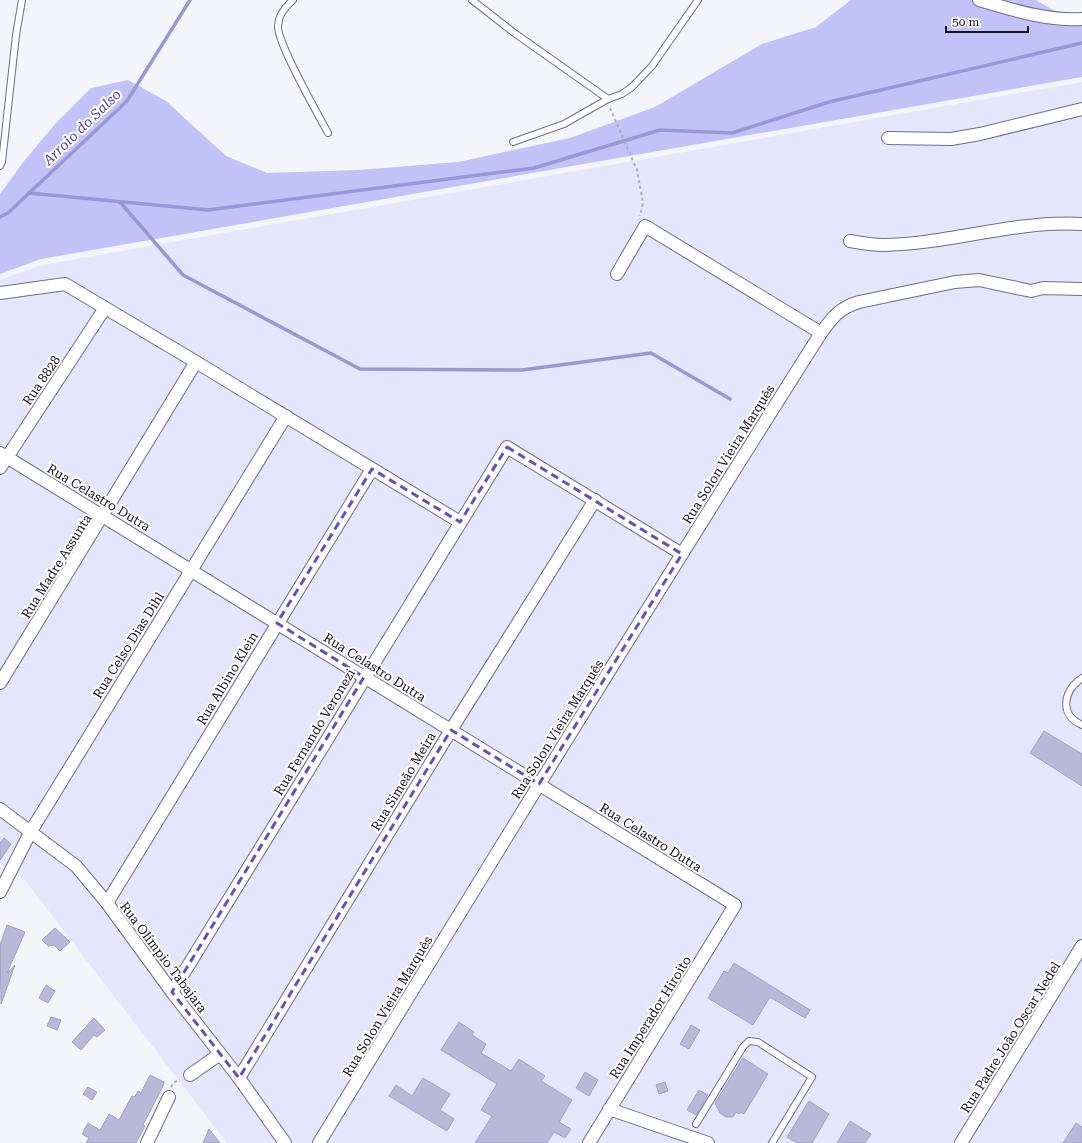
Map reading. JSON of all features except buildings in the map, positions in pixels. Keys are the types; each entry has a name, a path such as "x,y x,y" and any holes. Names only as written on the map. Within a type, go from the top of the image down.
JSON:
{"street":[{"path":"979,0 1027,14 1063,20 1082,19"},
{"path":"888,138 951,139 980,134 1082,109"},
{"path":"850,242 882,245 905,244 1063,223 1082,224"},
{"path":"617,274 645,226 821,333"},
{"name":"Rua Solon Vieira Marquês","path":"319,1143 539,784 682,554 833,316 845,306 859,302 955,282 979,280 1030,291 1043,288 1082,289"},
{"path":"0,293 65,284 460,522"},
{"name":"Rua 8828","path":"2,459 106,308"},
{"name":"Rua Madre Assunta","path":"0,683 196,362"},
{"name":"Rua Celso Dias Dihl","path":"0,892 31,831 286,416"},
{"name":"Rua Fernando Veronezi","path":"172,992 364,677 507,447 595,500"},
{"name":"Rua Celastro Dutra","path":"2,459 103,516 735,905"},
{"name":"Rua Albino Klein","path":"107,903 372,469"},
{"path":"595,500 682,554"},
{"name":"Rua Simeão Meira","path":"239,1078 451,730 595,500"},
{"name":"Rua Olímpio Tabajara","path":"0,809 76,866 107,903 172,992 239,1078 285,1143"},
{"name":"Rua Imperador Hiroito","path":"589,1143 735,905"},
{"name":"Rua Padre João Oscar Nedel","path":"961,1143 1082,946"},
{"path":"190,1075 220,1054"},
{"path":"147,1143 170,1097"},
{"path":"609,1109 708,1143"}],"lane":[{"path":"0,166 2,162 16,35 22,0"},
{"path":"293,0 284,8 278,26 283,46 328,133"},
{"path":"472,0 513,32 608,99"},
{"path":"513,142 564,124 608,99 622,94 632,87 652,66 698,0"},
{"path":"1082,678 1074,684 1067,695 1066,703 1067,710 1072,721 1082,725"},
{"path":"696,1124 743,1047 749,1041 758,1042 812,1077 772,1143"}],"path":[{"path":"608,99 611,112 637,170 643,203 642,212 637,222"},
{"path":"170,1097 172,1084 190,1075"}],"highlighted area":[{"path":"507,447 682,554 539,784 451,730 239,1078 172,992 364,677 277,623 372,469 460,522"}],"shaded area":[{"path":"851,0 1036,0 1063,16 1082,14 1082,77 41,259 0,274 0,194 24,161 55,124 91,88 128,80 166,101 226,156 267,173 358,170 458,162 570,138 655,107 762,44 816,27"},
{"path":"1082,82 1082,1143 227,1143 24,879 0,864 0,280 42,265"}],"waterway":[{"name":"Arroio do Salso","path":"0,217 8,213 127,101 190,0"},
{"path":"29,193 208,210 534,168 660,130 732,133 829,102 1082,43"},
{"path":"120,202 183,275 360,369 522,370 651,353 730,399"}]}
